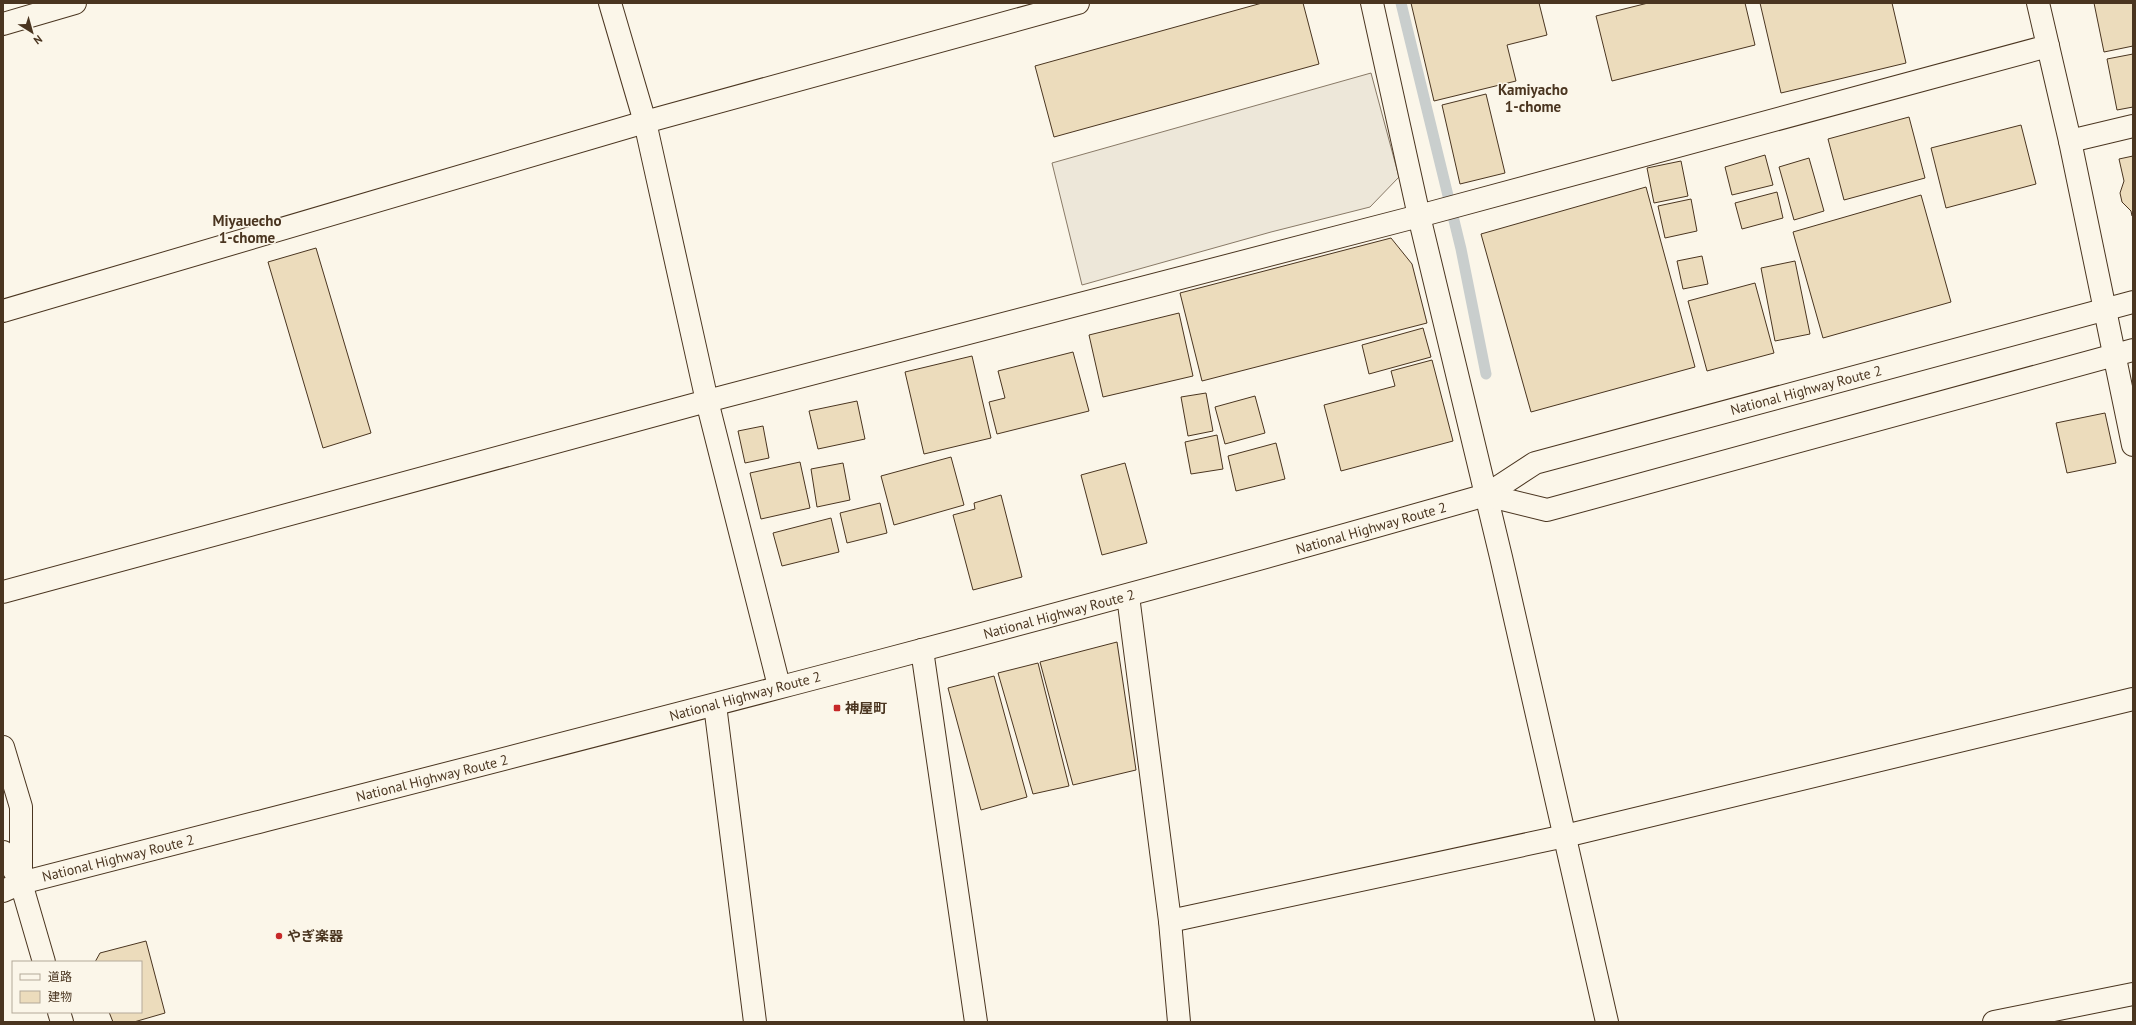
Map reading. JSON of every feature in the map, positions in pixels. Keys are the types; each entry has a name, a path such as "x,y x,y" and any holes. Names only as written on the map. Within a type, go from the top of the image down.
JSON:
{"main road":[{"path":"3,24 75,3"},
{"path":"610,3 645,122 707,401 779,686"},
{"path":"3,311 645,122 1078,3"},
{"path":"1372,3 1419,216 1486,495 1607,1022"},
{"path":"2038,3 2070,141 2106,309 2124,352 2133,445"},
{"path":"3,592 707,401 1419,216 2048,46"},
{"path":"2070,141 2133,126"},
{"name":"National Highway Route 2","path":"12,887 715,705 779,686 1128,596 1486,495 1535,463 2133,302"},
{"name":"National Highway Route 2","path":"1486,495 1547,510 2124,352"},
{"path":"1128,596 1170,921 1179,1022"},
{"path":"922,650 976,1022"},
{"path":"1170,921 1565,836 2133,699"},
{"path":"715,705 756,1022"},
{"path":"3,747 21,807 12,887"},
{"path":"3,852 12,887 44,961"},
{"path":"1994,1022 2133,994"}],"shaded area":[{"path":"1371,73 1399,177 1370,207 1271,232 1082,285 1052,163"}],"building":[{"path":"1262,3 1303,3 1319,64 1054,137 1035,66"},
{"path":"1411,3 1539,3 1547,35 1507,45 1516,81 1434,101"},
{"path":"1648,3 1745,3 1755,45 1612,81 1596,16"},
{"path":"1760,3 1892,3 1906,63 1781,93"},
{"path":"2094,3 2133,3 2133,46 2104,52"},
{"path":"2133,54 2133,107 2117,110 2107,59"},
{"path":"1486,94 1505,173 1460,184 1442,105"},
{"path":"1909,117 1925,178 1844,200 1828,139"},
{"path":"2021,125 2036,184 1946,208 1931,148"},
{"path":"1765,155 1773,185 1732,195 1725,167"},
{"path":"2133,156 2132,216 2131,211 2122,202 2120,193 2124,181 2119,159"},
{"path":"1809,158 1824,211 1794,220 1779,167"},
{"path":"1681,161 1688,196 1654,203 1647,168"},
{"path":"1646,187 1695,367 1531,412 1481,234"},
{"path":"1777,192 1783,218 1742,229 1735,203"},
{"path":"1921,195 1951,302 1823,338 1793,232"},
{"path":"1691,199 1697,231 1665,238 1658,206"},
{"path":"1391,238 1412,264 1427,323 1202,381 1180,293"},
{"path":"316,248 371,433 323,448 268,262"},
{"path":"1702,256 1708,284 1683,289 1677,261"},
{"path":"1795,261 1810,334 1775,341 1761,268"},
{"path":"1755,283 1774,353 1707,371 1688,301"},
{"path":"1179,313 1193,376 1103,397 1089,335"},
{"path":"1423,328 1431,357 1369,374 1362,345"},
{"path":"1073,352 1089,411 997,434 989,402 1005,398 998,371"},
{"path":"972,356 991,438 924,454 905,372"},
{"path":"1432,360 1453,441 1341,471 1324,405 1395,386 1391,371"},
{"path":"1206,393 1213,431 1188,436 1181,397"},
{"path":"1255,396 1265,433 1225,444 1215,407"},
{"path":"857,401 865,439 818,449 809,411"},
{"path":"2105,413 2116,463 2067,473 2056,423"},
{"path":"763,426 769,458 745,463 738,431"},
{"path":"1217,435 1223,469 1191,474 1185,442"},
{"path":"1276,443 1285,479 1236,491 1228,456"},
{"path":"951,457 964,505 894,525 881,476"},
{"path":"800,462 810,508 761,519 750,473"},
{"path":"843,463 850,500 817,507 811,469"},
{"path":"1125,463 1147,543 1102,555 1081,475"},
{"path":"1001,495 1022,577 973,590 953,515 975,509 974,503"},
{"path":"880,503 887,533 847,543 840,513"},
{"path":"831,518 839,552 782,566 773,533"},
{"path":"1117,642 1136,770 1073,785 1040,662"},
{"path":"1038,663 1069,786 1033,794 998,673"},
{"path":"994,676 1027,797 981,810 948,688"},
{"path":"146,941 165,1013 134,1022 113,1022 109,1013 142,1013 142,961 96,961 100,953"}],"waterway":[{"path":"1401,3 1461,249 1486,374"}],"place":[{"name":"神屋町","path":"837,708"},
{"name":"やぎ楽器","path":"279,936"}],"district":[{"name":"Kamiyacho 1-chome","path":"1533,98"},
{"name":"Miyauecho 1-chome","path":"247,228"}]}
